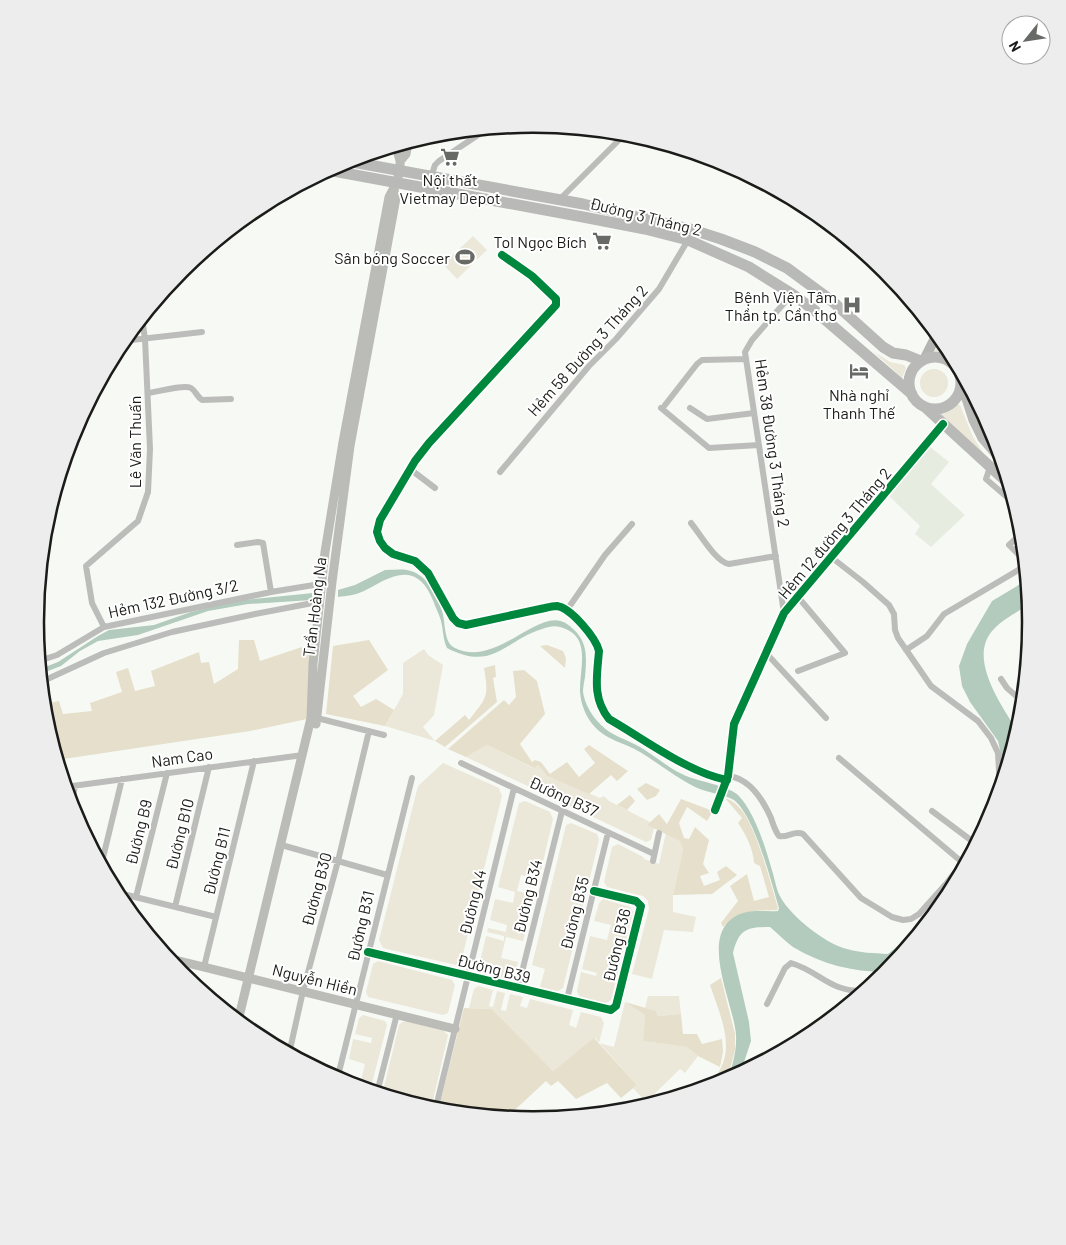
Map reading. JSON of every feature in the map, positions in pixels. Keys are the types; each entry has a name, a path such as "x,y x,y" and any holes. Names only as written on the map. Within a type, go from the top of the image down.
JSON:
{"highway":[{"name":"Đường 3 Tháng 2","path":"366,163 399,166 431,177 583,204 690,229 756,252 787,268 832,301 888,350 893,353 923,360"},
{"name":"Đường 3 Tháng 2","path":"340,173 395,186 645,229 688,240 749,267 792,294 814,310 912,394"},
{"path":"945,359 938,357 923,360 914,368 911,374 910,388 912,394 921,405 999,475"},
{"path":"921,405 935,409 948,405 958,395 959,382"},
{"path":"966,396 974,420 983,438 988,442"}],"main road":[{"name":"Trần Hoàng Na","path":"240,1014 317,718 329,602 351,438 396,198 395,186 399,166 407,150"},
{"name":"Trần Hoàng Na","path":"396,153 399,166"},
{"name":"Trần Hoàng Na","path":"243,1017 250,978 311,718 313,664 320,584 345,433 389,197 395,186"},
{"path":"923,360 933,341"},
{"path":"320,584 332,582"},
{"path":"318,602 329,602"},
{"name":"Nguyễn Hiền","path":"181,961 455,1029"}],"street":[{"path":"431,177 435,165 439,161 476,136"},
{"path":"558,200 618,141"},
{"name":"Hẻm 58 Đường 3 Tháng 2","path":"500,472 589,366 654,296 688,240"},
{"path":"502,255 532,276 556,299 556,305 454,414 415,461 380,520 377,532 380,541 393,554 415,561 428,572 448,609 458,623 466,625 558,606 567,610 597,643 599,651 598,700 602,711 609,720 683,763 714,778 727,779 738,777 746,782 765,806 779,836 783,837 796,832 803,834 861,898 892,917 902,920 911,919 919,914 949,880"},
{"name":"Hẻm 38 Đường 3 Tháng 2","path":"784,613 745,352 748,345 792,294"},
{"name":"Lê Văn Thuấn","path":"104,627 92,603 86,566 138,521 148,492 150,449 143,327"},
{"path":"134,340 202,332"},
{"path":"746,359 702,360 663,407 709,448 759,446"},
{"path":"148,393 187,387 193,389 202,400 231,399"},
{"path":"690,408 708,419 754,413"},
{"name":"Hẻm 12 đường 3 Tháng 2","path":"717,807 727,779 734,724 784,613 944,424"},
{"path":"990,467 986,479 1006,496"},
{"path":"410,469 435,488"},
{"path":"691,523 718,558 729,564 776,556"},
{"path":"567,610 604,555 632,524"},
{"path":"1015,540 1009,545 1017,554"},
{"path":"237,545 258,542 263,544 271,592"},
{"path":"832,557 891,608 894,614 894,630 931,686 978,721 992,738 998,753 999,771"},
{"path":"906,650 927,636 944,614 1019,570"},
{"name":"Hẻm 132 Đường 3/2","path":"45,659 57,655 104,627 271,592 320,584"},
{"path":"798,597 845,653 798,671"},
{"path":"47,679 104,653 172,632 318,602"},
{"path":"766,653 826,718"},
{"path":"1001,679 1007,688 1016,696"},
{"path":"317,718 384,735"},
{"name":"Đường B30","path":"290,1047 369,731"},
{"name":"Nam Cao","path":"72,786 303,755"},
{"path":"839,758 960,861"},
{"name":"Đường B11","path":"204,967 254,761"},
{"name":"Đường B37","path":"461,764 608,833 654,858 659,833"},
{"name":"Đường B10","path":"175,907 209,767"},
{"name":"Đường B9","path":"136,897 167,773"},
{"name":"Đường B31","path":"339,1072 412,778"},
{"path":"103,856 122,779"},
{"path":"74,792 76,786"},
{"name":"Đường A4","path":"436,1102 514,788"},
{"name":"Đường B34","path":"518,988 562,811"},
{"path":"932,811 971,842"},
{"name":"Đường B35","path":"567,1000 608,833"},
{"path":"285,846 387,875"},
{"name":"Đường B36","path":"594,890 636,901 641,906 616,1006 613,1009"},
{"path":"127,895 216,916"},
{"name":"Đường B39","path":"368,952 609,1010 613,1009"},
{"path":"767,1004 785,968 791,963 839,988 855,991"},
{"path":"379,1087 397,1014"}],"shaded area":[{"name":"Sân bóng Soccer","path":"473,236 487,250 457,279 443,264"},
{"path":"873,351 890,362 904,365 906,368 902,378"},
{"path":"934,369 944,373 948,383 944,393 934,397 924,393 920,383 924,373"},
{"path":"957,404 960,405 973,437 987,459 941,415 950,411"},
{"path":"929,446 949,462 931,484 965,515 931,547 915,534 920,526 888,495"},
{"path":"385,570 411,571 419,575 427,581 441,607 448,641 455,648 471,652 486,650 502,644 544,622 556,620 567,624 579,635 585,648 586,661 583,692 587,706 595,718 609,732 640,747 676,771 688,777 726,788 738,795 749,810 758,829 782,900 798,918 828,941 847,949 888,954 905,940 873,972 849,969 815,958 793,947 770,927 745,931 738,939 733,953 749,1022 751,1041 743,1064 731,1070 736,1035 720,966 719,948 722,932 731,920 747,912 778,911 779,908 767,866 749,820 742,808 730,798 699,789 688,783 640,752 604,735 594,726 584,711 580,692 581,645 570,631 553,626 529,634 487,656 463,655 447,648 441,619 431,596 418,579 404,575 397,576 361,592 338,597 338,590 355,585"},
{"path":"1020,584 1022,609 994,629 986,640 984,653 989,681 1012,722 1002,760 998,741 970,702 962,686 959,666 967,644 992,601"},
{"path":"313,593 312,600 248,604 208,611 138,635 98,641 80,651 61,666 47,671 46,667 58,662 109,630 154,625 191,612 235,601"},
{"path":"239,640 254,640 260,661 311,644 307,719 250,731 63,759 51,703 59,701 63,714 92,711 90,703 122,692 116,672 128,668 135,691 155,686 151,671 199,652 201,663 209,662 214,684 238,669"},
{"path":"369,640 388,670 353,696 361,707 376,699 394,710 385,726 326,714 333,646"},
{"path":"547,645 563,651 566,658 565,668 540,646"},
{"path":"424,649 428,655 443,665 434,715 423,727 435,741 385,726 403,694 403,663"},
{"path":"495,665 496,677 493,678 497,702 445,747 435,741 465,715 469,720 485,696 484,668"},
{"path":"524,670 537,681 545,714 520,744 532,762 535,760 541,762 550,774 567,762 579,777 595,763 584,749 589,745 628,771 617,781 611,775 589,794 547,776 538,765 534,768 487,745 466,757 448,749 504,700 509,705 516,697 513,671"},
{"path":"487,745 533,768 538,765 547,776 600,798 604,796 609,801 650,822 647,825 654,828 651,840 646,842 466,757"},
{"path":"443,763 499,788 502,796 461,962 456,965 383,948 379,940 418,786"},
{"path":"646,783 660,790 656,796 647,800 637,789"},
{"path":"630,795 635,801 627,810 617,805"},
{"path":"725,798 739,807 750,824 764,860 778,908 777,910 754,911 742,914 723,927 721,923 738,901 730,886 747,874 754,901 769,897 760,866 754,863 749,842 738,823 742,818"},
{"path":"681,799 713,811 707,821 687,807 679,823 684,838 689,839 695,827 709,840 703,864 709,873 700,876 704,886 720,880 717,872 726,866 737,875 712,894 673,895 683,850 680,841 647,825 659,814 667,824"},
{"path":"525,801 550,812 553,819 539,879 521,875 517,891 535,895 523,941 506,937 501,958 518,962 515,975 509,979 483,973 479,966 486,936 504,941 504,936 487,932 488,928 506,932 507,925 490,920 495,899 513,903 515,892 498,887 519,803"},
{"path":"571,823 597,834 599,840 563,988 558,991 540,987 545,969 532,965 566,825"},
{"path":"666,833 680,840 683,850 673,895 673,912 696,917 693,932 664,930 652,979 632,974 649,909 648,901 643,896 607,887 604,882 612,847 618,844 644,859 659,864"},
{"path":"603,899 630,907 633,912 611,1000 606,1003 579,996 577,991 581,972 596,976 597,973 582,969 590,936 607,940 611,925 594,921 599,903"},
{"path":"378,961 452,980 455,985 448,1013 443,1015 368,997 366,992 373,964"},
{"path":"721,978 735,1034 735,1050 730,1070 715,1077 722,1065 726,1052 726,1040 720,1013 710,985"},
{"path":"478,986 493,990 489,1006 493,1007 497,991 505,993 501,1010 506,1011 510,994 523,997 520,1006 527,1008 530,999 573,1010 569,1025 576,1028 581,1012 601,1017 604,1023 599,1043 595,1038 553,1071 492,1009 469,1008 474,989"},
{"path":"648,996 679,996 681,1014 658,1016 656,1011 645,1008"},
{"path":"625,1002 645,1015 643,1041 687,1047 698,1056 685,1073 680,1069 651,1097 643,1099 633,1088 637,1085 600,1043 614,1047"},
{"path":"625,1002 656,1011 658,1016 681,1014 683,1034 697,1034 702,1044 722,1039 723,1052 720,1067 698,1056 687,1047 643,1041 645,1015"},
{"path":"464,1008 492,1009 553,1071 594,1038 637,1085 621,1098 607,1083 576,1099 558,1081 551,1086 546,1081 513,1111 469,1108 440,1102"},
{"path":"363,1015 385,1021 387,1025 372,1084 361,1080 365,1064 349,1059 353,1039 371,1043 372,1038 355,1034 359,1018"},
{"path":"406,1021 444,1031 448,1035 433,1101 384,1088 401,1023"}],"cycle path":[{"path":"502,255 532,276 556,299 556,305 429,443 415,461 380,520 377,532 380,541 393,554 415,561 428,573 453,618 458,623 466,625 554,606 569,612 588,632 597,645 599,651 598,695 600,703 609,719 682,763 712,776 727,780"},
{"path":"715,810 728,776 734,724 784,613 943,424"},
{"path":"368,952 611,1010 616,1006 641,906 636,901 594,891"}],"place":[{"name":"Nội thất Vietmay Depot","path":"450,157"},
{"name":"Tol Ngọc Bích","path":"602,241"},
{"name":"Sân bóng Soccer","path":"465,257"},
{"name":"Bệnh Viện Tâm Thần tp. Cần thơ","path":"852,305"},
{"name":"Nhà nghỉ Thanh Thế","path":"859,371"}]}
